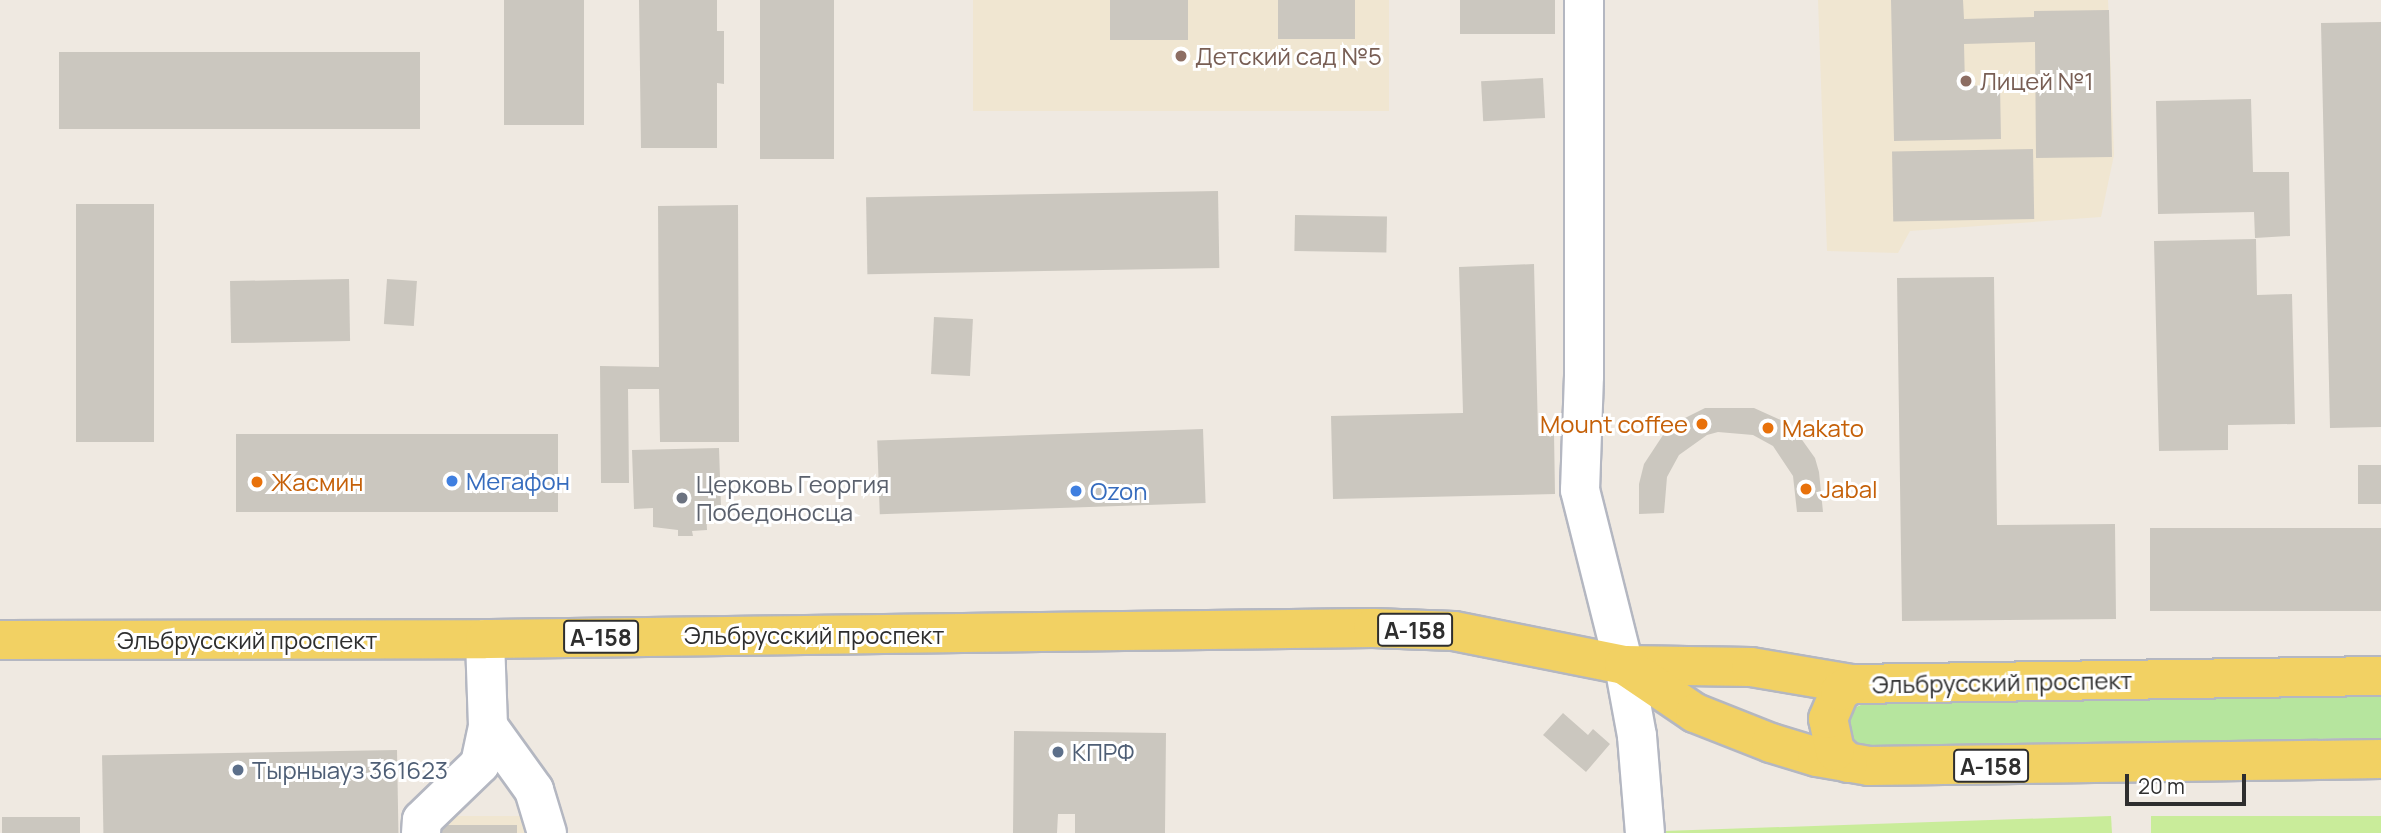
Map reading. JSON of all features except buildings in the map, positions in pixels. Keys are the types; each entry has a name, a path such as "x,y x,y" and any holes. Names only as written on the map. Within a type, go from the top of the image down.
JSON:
{"main road":[{"name":"Эльбрусский проспект","path":"0,640 485,639 1374,628 1454,631 1624,665 1751,667 1852,684 2381,676"},
{"name":"Эльбрусский проспект","path":"1624,665 1695,713 1771,743 1869,766 2381,759"},
{"path":"1848,763 1835,751 1828,719 1840,691 1852,684"}],"street":[{"path":"1584,0 1584,376 1580,490 1624,665 1637,736 1645,833"},
{"path":"422,833 422,820 480,764 488,726 485,639"},
{"path":"488,726 534,790 547,833"}],"shaded area":[{"name":"Детский сад №5","path":"973,0 1389,0 1389,111 973,111"},
{"name":"Лицей №1","path":"1818,0 2108,0 2114,155 2101,217 1910,231 1898,253 1827,251"},
{"path":"431,816 525,816 525,833 431,833"}],"green space":[{"path":"2381,696 2381,738 1864,746 1854,743 1848,735 1848,715 1863,704"},
{"path":"2111,816 2112,833 1664,833 1664,831"},
{"path":"2151,816 2381,816 2381,833 2151,833"}],"place":[{"name":"Детский сад №5","path":"1181,56"},
{"name":"Лицей №1","path":"1966,81"},
{"name":"Mount coffee","path":"1702,424"},
{"name":"Мakato","path":"1768,428"},
{"name":"Мегафон","path":"452,481"},
{"name":"Жасмин","path":"257,482"},
{"name":"Jabal","path":"1806,489"},
{"name":"Ozon","path":"1076,491"},
{"name":"Церковь Георгия Победоносца","path":"682,498"},
{"name":"КПРФ","path":"1058,752"},
{"name":"Тырныауз 361623","path":"238,770"}]}
